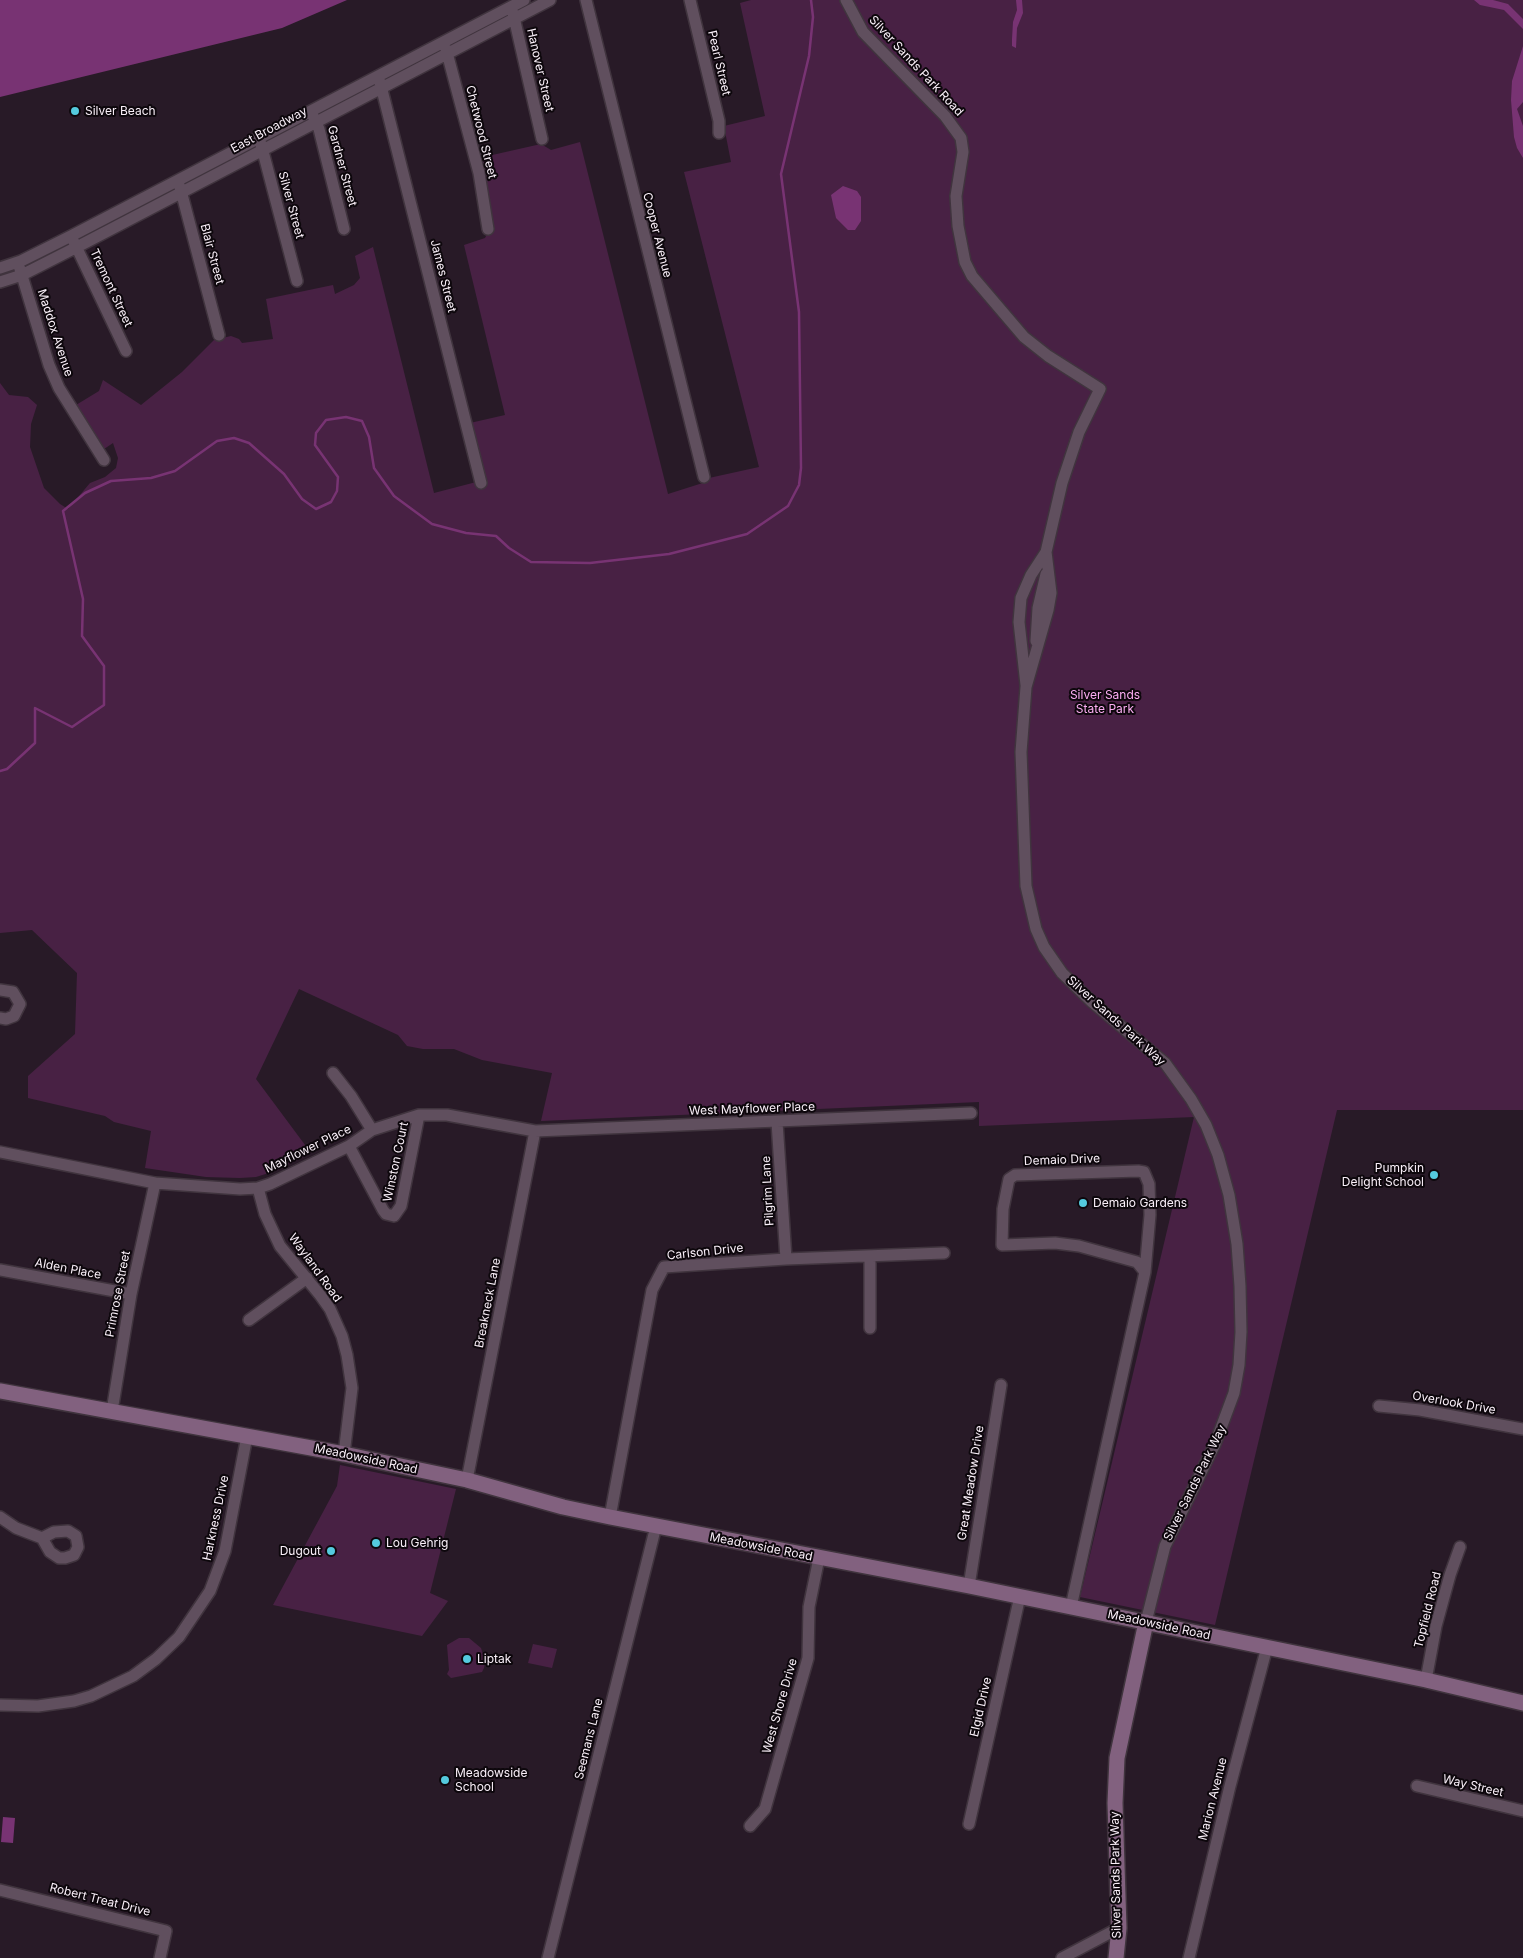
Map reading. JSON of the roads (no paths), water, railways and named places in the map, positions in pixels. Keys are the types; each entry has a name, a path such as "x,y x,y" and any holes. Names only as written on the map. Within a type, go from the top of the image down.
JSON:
{"main road":[{"name":"Meadowside Road","path":"0,1391 344,1454 467,1480 610,1517 1071,1606 1426,1680 1523,1703"},
{"name":"Silver Sands Park Way","path":"1116,1958 1119,1928 1115,1803 1116,1767 1146,1622"}],"street":[{"name":"East Broadway","path":"0,282 22,274 77,247 262,150 378,75 524,0"},
{"name":"East Broadway","path":"0,268 18,263 259,137 382,88 550,0"},
{"name":"Cooper Avenue","path":"586,0 704,477"},
{"name":"Pearl Street","path":"690,0 719,121 719,133"},
{"name":"Silver Sands Park Road","path":"846,0 863,32 945,116 961,138 963,152 956,196 964,262 972,276 1024,337 1048,356 1100,388"},
{"name":"Hanover Street","path":"512,6 542,139"},
{"name":"Chetwood Street","path":"444,42 479,172 488,229"},
{"name":"James Street","path":"378,75 481,484"},
{"name":"Gardner Street","path":"313,117 319,129 344,229"},
{"name":"Silver Street","path":"259,137 297,280"},
{"name":"Blair Street","path":"178,180 218,335"},
{"name":"Tremont Street","path":"71,236 126,351"},
{"name":"Maddox Avenue","path":"18,263 50,366 59,388 104,460"},
{"name":"Silver Sands Park Way","path":"1026,687 1037,648 1038,608 1044,576 1047,571 1046,552 1069,458 1100,388"},
{"name":"Silver Sands Park Way","path":"1046,552 1031,575 1021,598 1019,622 1026,687 1022,752 1022,833 1026,886 1036,929 1044,948 1071,983 1165,1063 1192,1099 1206,1125 1218,1156 1229,1195 1236,1244 1241,1332 1239,1366 1234,1394 1215,1444 1165,1546 1146,1622"},
{"path":"0,990 14,992 20,1004 14,1016 6,1019 0,1018"},
{"path":"333,1074 351,1096 372,1130"},
{"name":"West Mayflower Place","path":"535,1131 971,1113"},
{"name":"Mayflower Place","path":"0,1152 154,1183 240,1189 258,1188 300,1171 349,1146 372,1130 419,1115 447,1115 535,1131"},
{"name":"Winston Court","path":"349,1146 383,1210 386,1214 394,1216 401,1206 419,1115"},
{"name":"Pilgrim Lane","path":"777,1122 786,1259"},
{"name":"Breakneck Lane","path":"467,1480 535,1131"},
{"name":"Demaio Drive","path":"1071,1606 1145,1272 1149,1230 1149,1184 1144,1172 1015,1175 1008,1179 1002,1245 1055,1243 1079,1246 1137,1262 1145,1272"},
{"name":"Primrose Street","path":"112,1411 131,1294 154,1183"},
{"name":"Wayland Road","path":"258,1188 265,1214 280,1246 330,1309 342,1336 348,1355 352,1388 344,1454"},
{"name":"Carlson Drive","path":"610,1517 652,1290 664,1267 944,1252"},
{"path":"870,1256 870,1328"},
{"name":"Alden Place","path":"0,1270 131,1294"},
{"path":"249,1320 307,1278"},
{"name":"Great Meadow Drive","path":"969,1586 1001,1385"},
{"name":"Overlook Drive","path":"1379,1406 1420,1410 1523,1429"},
{"name":"Harkness Drive","path":"0,1705 38,1706 74,1701 91,1696 133,1676 156,1659 179,1637 210,1591 225,1551 246,1436"},
{"path":"0,1517 16,1528 42,1538"},
{"name":"Seemans Lane","path":"548,1958 656,1526"},
{"name":"Topfield Road","path":"1426,1680 1436,1626 1460,1547"},
{"name":"West Shore Drive","path":"750,1826 765,1809 808,1658 810,1607 819,1558"},
{"name":"Elgid Drive","path":"969,1824 1020,1596"},
{"name":"Marion Avenue","path":"1188,1958 1230,1786 1267,1647"},
{"name":"Way Street","path":"1417,1786 1523,1812"},
{"name":"Robert Treat Drive","path":"0,1890 166,1931 160,1958"},
{"path":"1062,1958 1119,1928"}],"waterway":[{"path":"0,771 7,769 35,743 35,708 72,727 104,705 104,666 82,636 83,599 63,511 85,493 111,481 151,478 175,471 217,441 234,438 249,443 284,474 302,499 316,509 331,502 337,491 338,477 315,445 316,433 326,420 346,417 362,421 369,437 374,468 394,496 432,524 466,533 496,536 509,548 531,562 590,563 669,554 747,534 788,506 799,485 801,468 799,312 781,174 809,56 813,17 811,0"}],"place":[{"name":"Silver Beach","path":"75,111"},
{"name":"Pumpkin Delight School","path":"1434,1175"},
{"name":"Demaio Gardens","path":"1083,1203"},
{"name":"Lou Gehrig","path":"376,1543"},
{"name":"Dugout","path":"331,1551"},
{"name":"Liptak","path":"467,1659"},
{"name":"Meadowside School","path":"445,1780"}],"park label":[{"name":"Silver Sands State Park","path":"1105,702"}]}
